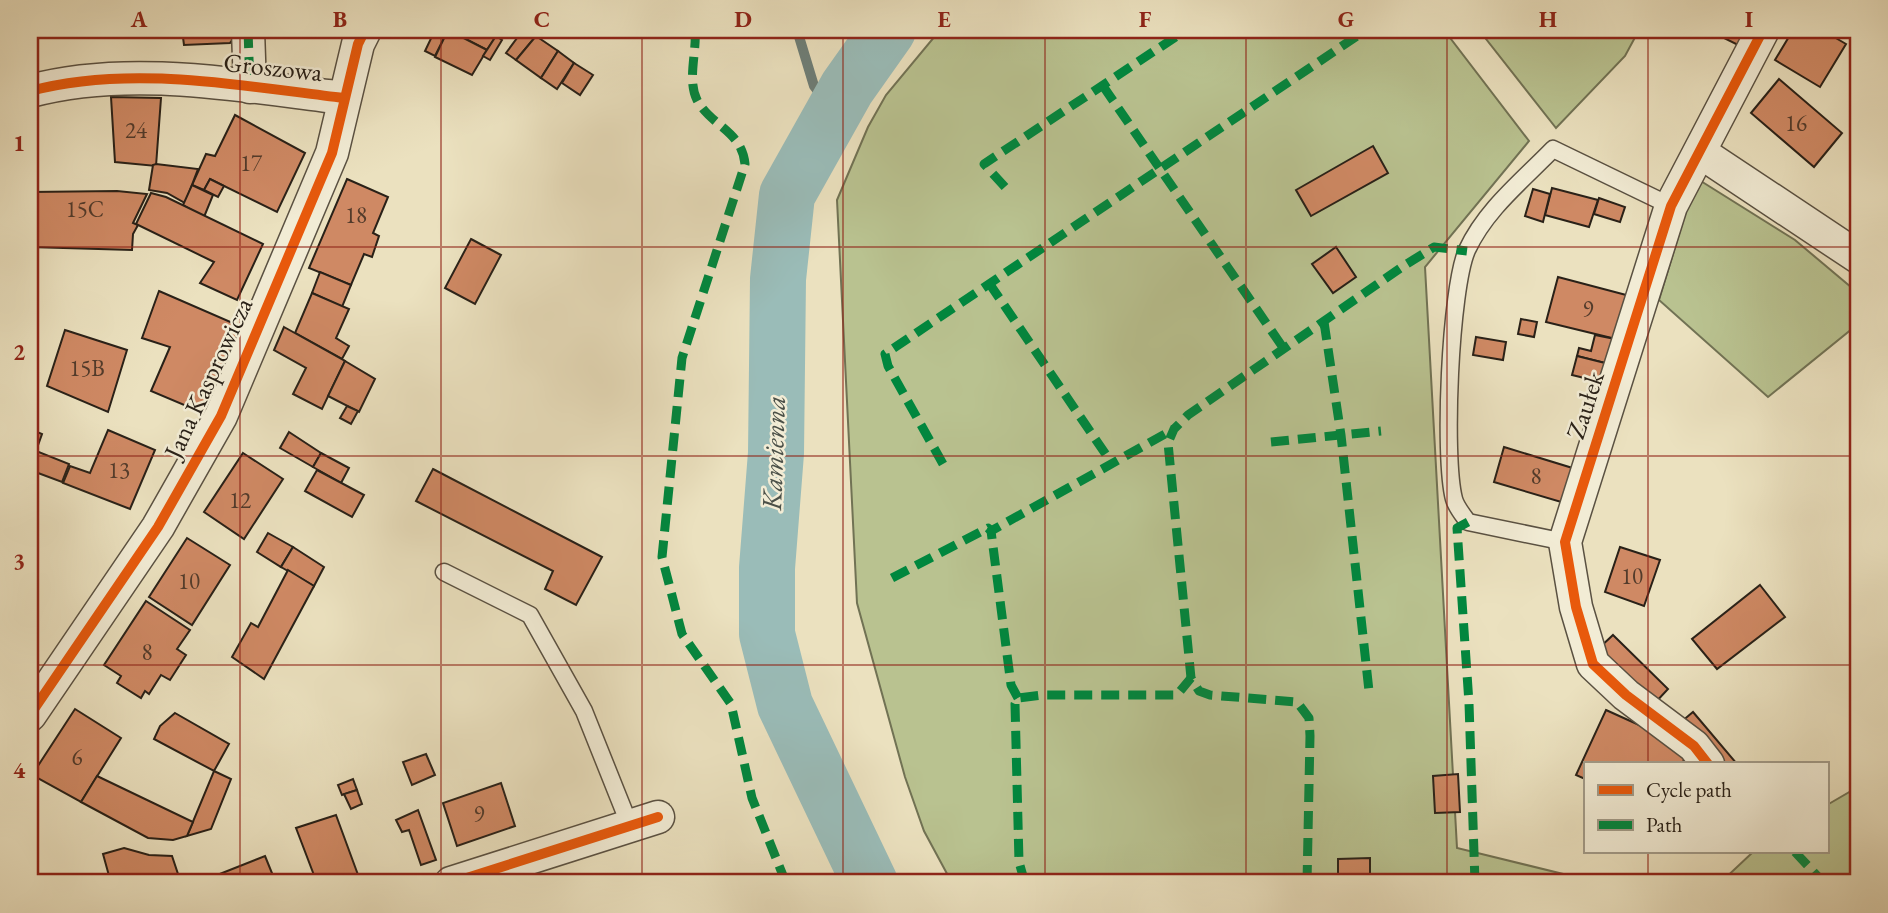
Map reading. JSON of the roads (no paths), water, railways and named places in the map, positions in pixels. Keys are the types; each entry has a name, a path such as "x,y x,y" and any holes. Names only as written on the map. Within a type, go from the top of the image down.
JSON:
{"street":[{"name":"Groszowa","path":"248,30 250,87"},
{"name":"Jana Kasprowicza","path":"30,715 158,527 221,416 332,153 344,98 365,30"},
{"name":"Zaułek","path":"1706,762 1694,746 1626,695 1593,664 1576,607 1565,542 1671,206 1763,30"},
{"name":"Groszowa","path":"30,91 94,80 117,79 250,87 344,98"},
{"path":"1700,152 1858,257"},
{"path":"451,883 644,821"}],"lane":[{"path":"1565,542 1468,522 1454,501 1449,447 1453,342 1459,282 1466,251 1486,217 1553,149 1671,206"},
{"path":"444,572 530,615 644,821"}],"waterway":[{"path":"797,30 814,86 833,111"},
{"name":"Kamienna","path":"870,883 785,705 767,634 767,568 776,453 778,279 787,195 847,88 888,30"}]}
